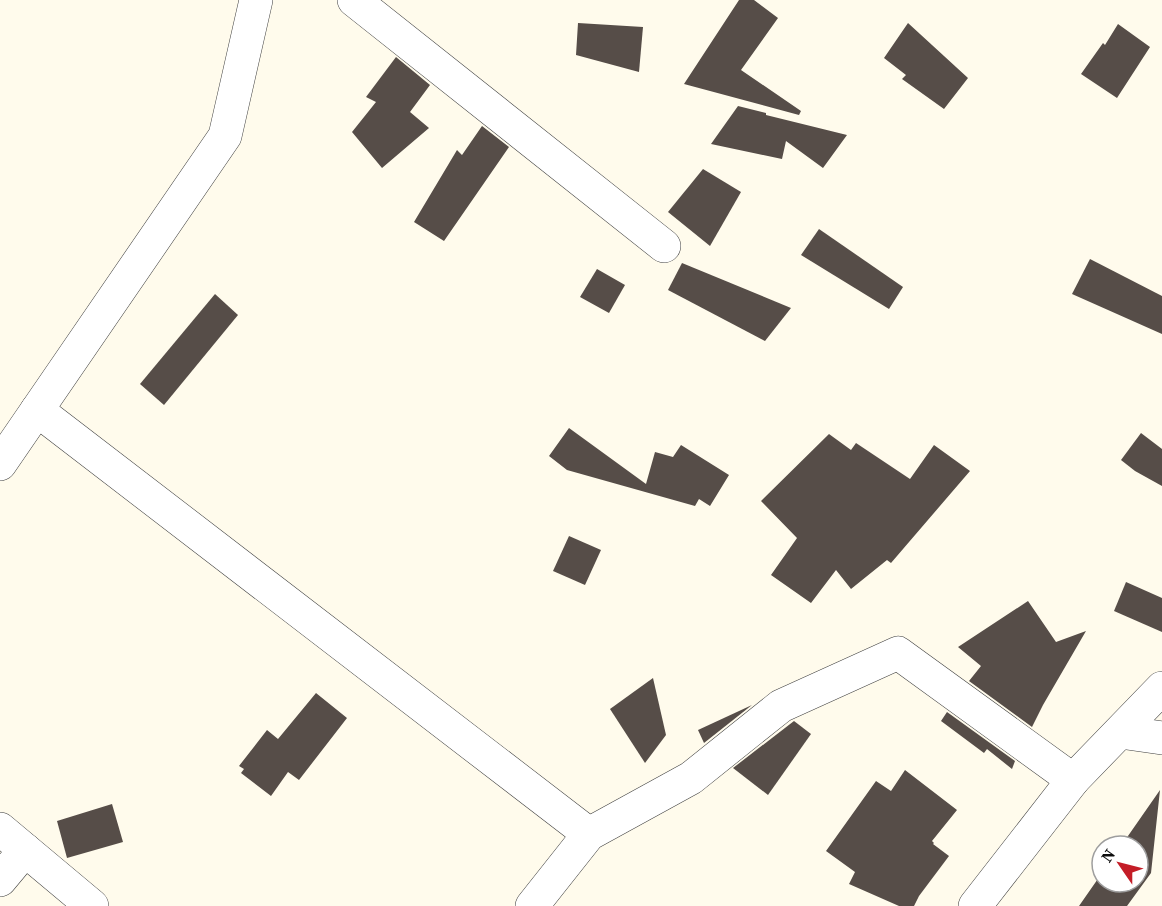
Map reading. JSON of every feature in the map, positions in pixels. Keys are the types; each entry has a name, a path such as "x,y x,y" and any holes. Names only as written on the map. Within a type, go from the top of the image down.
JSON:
{"street":[{"path":"0,464 225,136 256,0"},
{"path":"354,0 664,246"},
{"path":"37,410 589,834"},
{"path":"532,906 589,834 691,778 781,706 898,653 1073,780"},
{"path":"975,906 1073,780 1162,688"},
{"path":"1119,732 1162,738"},
{"path":"0,829 92,906"},
{"path":"0,880 25,850"}],"building":[{"path":"739,0 754,0 778,18 741,70 801,111 799,115 684,84"},
{"path":"578,23 643,27 639,72 576,55"},
{"path":"908,23 968,78 944,109 902,79 906,75 884,58"},
{"path":"1118,24 1150,47 1117,98 1081,74 1103,43 1105,45"},
{"path":"396,57 430,85 410,112 429,128 382,168 352,132 376,102 366,97"},
{"path":"738,106 847,135 823,168 786,141 782,159 711,144"},
{"path":"482,126 509,147 444,241 414,222 457,150 462,155"},
{"path":"703,169 741,192 710,246 668,212"},
{"path":"819,229 903,287 889,309 801,255"},
{"path":"1090,259 1162,296 1162,334 1072,294"},
{"path":"682,263 791,308 765,341 668,290"},
{"path":"597,269 625,285 609,313 580,297"},
{"path":"215,294 238,315 164,405 140,384"},
{"path":"569,428 646,484 655,452 673,457 681,445 729,475 710,506 699,499 695,506 567,470 549,456"},
{"path":"1141,433 1162,449 1162,486 1121,460"},
{"path":"829,434 851,450 856,443 910,479 934,445 970,471 891,563 887,560 851,589 836,570 811,603 771,575 797,538 761,501"},
{"path":"569,536 601,550 585,585 553,571"},
{"path":"1126,582 1162,598 1162,632 1114,611"},
{"path":"1028,601 1056,642 1086,631 1032,727 969,681 981,666 958,647"},
{"path":"653,678 666,735 645,763 610,709"},
{"path":"316,693 347,718 299,780 288,772 271,796 241,773 244,769 239,766 267,730 278,739"},
{"path":"752,705 704,743 698,730"},
{"path":"947,712 1015,761 1012,769 987,749 984,753 941,721"},
{"path":"794,721 811,734 768,795 733,768"},
{"path":"905,770 957,810 932,841 949,856 914,906 899,906 849,884 855,872 826,851 876,781 891,791"},
{"path":"1160,790 1150,874 1150,834 1129,834"},
{"path":"112,804 123,842 67,858 57,821"},
{"path":"1090,890 1090,894 1136,894 1127,906 1079,906"}]}
